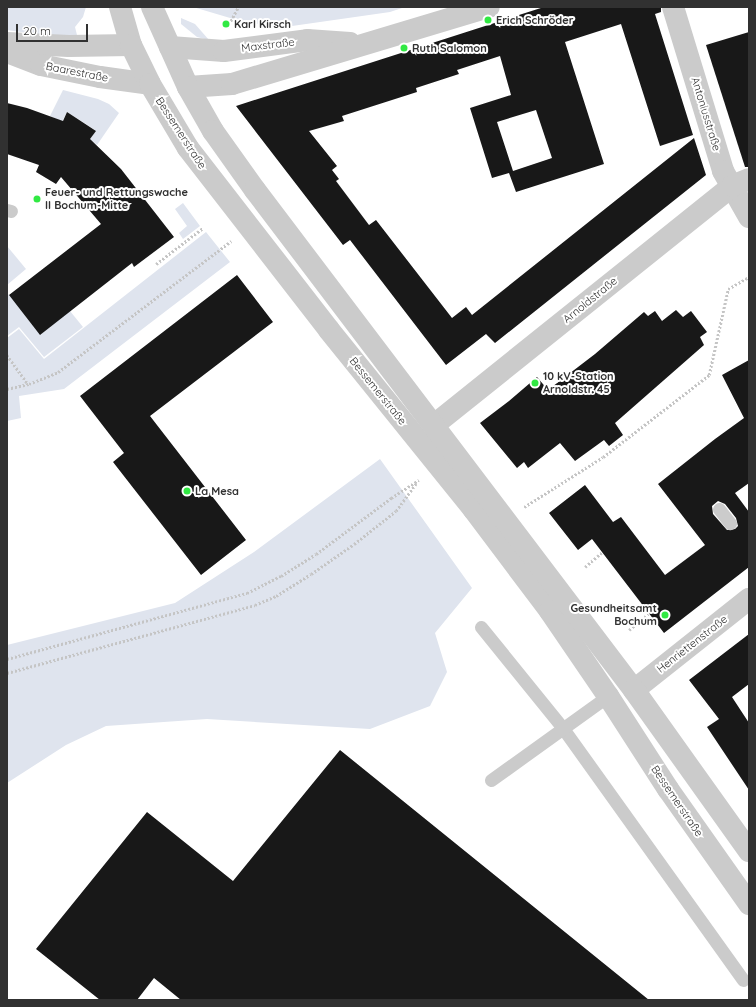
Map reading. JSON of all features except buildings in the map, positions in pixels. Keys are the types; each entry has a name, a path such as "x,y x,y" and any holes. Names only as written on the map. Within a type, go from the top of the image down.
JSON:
{"street":[{"name":"Bessemerstraße","path":"120,7 131,45 150,84 188,148 474,510 550,611 608,696 668,789 749,904"},
{"name":"Bessemerstraße","path":"152,7 188,87 213,131 255,190 634,690 749,851"},
{"name":"Maxstraße","path":"188,87 232,84 489,7"},
{"name":"Antoniusstraße","path":"673,7 723,171 741,183 749,217"},
{"name":"Maxstraße","path":"170,47 224,51 307,40 366,44"},
{"name":"Baarestraße","path":"7,43 77,46 131,45"},
{"path":"131,45 170,47"},
{"name":"Baarestraße","path":"7,52 41,65 100,77 150,84"},
{"name":"Bessemerstraße","path":"150,84 188,87"},
{"name":"Arnoldstraße","path":"434,425 741,183"},
{"name":"Henriettenstraße","path":"634,690 749,599"},
{"path":"608,696 634,690"}],"lane":[{"path":"719,509 730,523"},
{"path":"481,627 562,727 743,980"},
{"path":"491,780 562,727 608,696"}],"path":[{"path":"7,389 29,384 58,372 249,227"},
{"path":"156,264 203,228"},
{"path":"506,520 532,501 603,457 709,375 728,289 749,277"},
{"path":"7,355 29,384"},
{"path":"7,659 247,593 281,576 298,565 391,498 418,481 396,511 311,574 262,602 236,612 7,673"},
{"path":"585,567 602,552"},
{"path":"629,630 648,614"}],"shaded area":[{"path":"7,7 86,7 83,17 75,27 77,35 56,37 7,30"},
{"path":"193,7 405,7 390,12 292,26 247,23"},
{"path":"181,18 195,24 209,40 197,37 181,24"},
{"path":"63,90 98,99 109,104 119,113 97,145 89,139 95,130 67,112 62,122 50,116"},
{"path":"183,203 200,226 183,239 179,233 187,226 175,209"},
{"path":"206,232 230,262 64,389 19,396 21,418 7,421 7,338 19,329 44,359"},
{"path":"7,246 26,269 7,285"},
{"path":"7,293 9,295 70,311 83,327 44,357 19,327 7,336"},
{"path":"380,459 472,588 435,633 447,672 430,706 370,729 207,719 106,726 66,745 7,783 7,645 175,603 254,552"}],"place":[{"name":"Erich Schröder","path":"488,20"},
{"name":"Karl Kirsch","path":"226,24"},
{"name":"Ruth Salomon","path":"404,48"},
{"name":"Feuer- und Rettungswache II Bochum-Mitte","path":"37,199"},
{"name":"10 kV-Station Arnoldstr. 45","path":"535,383"},
{"name":"La Mesa","path":"187,491"},
{"name":"Gesundheitsamt Bochum","path":"665,615"}]}
